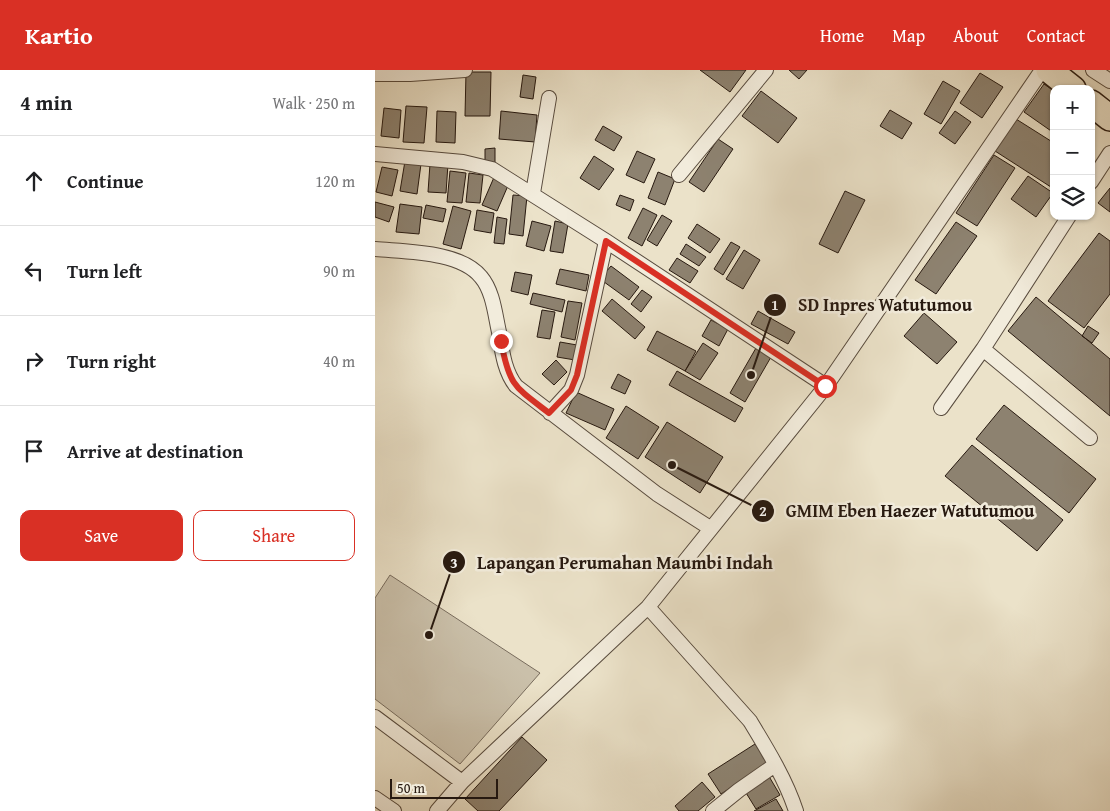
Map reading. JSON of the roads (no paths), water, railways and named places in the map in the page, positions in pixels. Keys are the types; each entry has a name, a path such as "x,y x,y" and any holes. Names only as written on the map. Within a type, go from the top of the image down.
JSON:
{"highway":[{"path":"1095,107 1110,118"}],"street":[{"path":"375,74 410,74 465,70"},
{"path":"679,175 766,70"},
{"path":"1093,70 1110,81"},
{"path":"437,811 462,782 648,607 825,386 1055,75"},
{"path":"533,194 549,98"},
{"path":"1095,176 1110,153"},
{"path":"375,154 463,162 492,169 606,241 825,386"},
{"path":"941,408 983,349 1066,220"},
{"path":"549,413 571,390 577,375 606,241"},
{"path":"375,249 445,257 469,267 481,276 491,297 505,363 512,381 521,392 657,494 710,528"},
{"path":"983,349 1090,438"},
{"path":"648,607 750,721 775,765 796,811"},
{"path":"375,717 462,782"},
{"path":"717,810 739,790 775,765"},
{"path":"375,798 394,811"}],"place":[{"name":"SD Inpres Watutumou","path":"751,375"},
{"name":"GMIM Eben Haezer Watutumou","path":"672,465"},
{"name":"Lapangan Perumahan Maumbi Indah","path":"429,635"}]}
